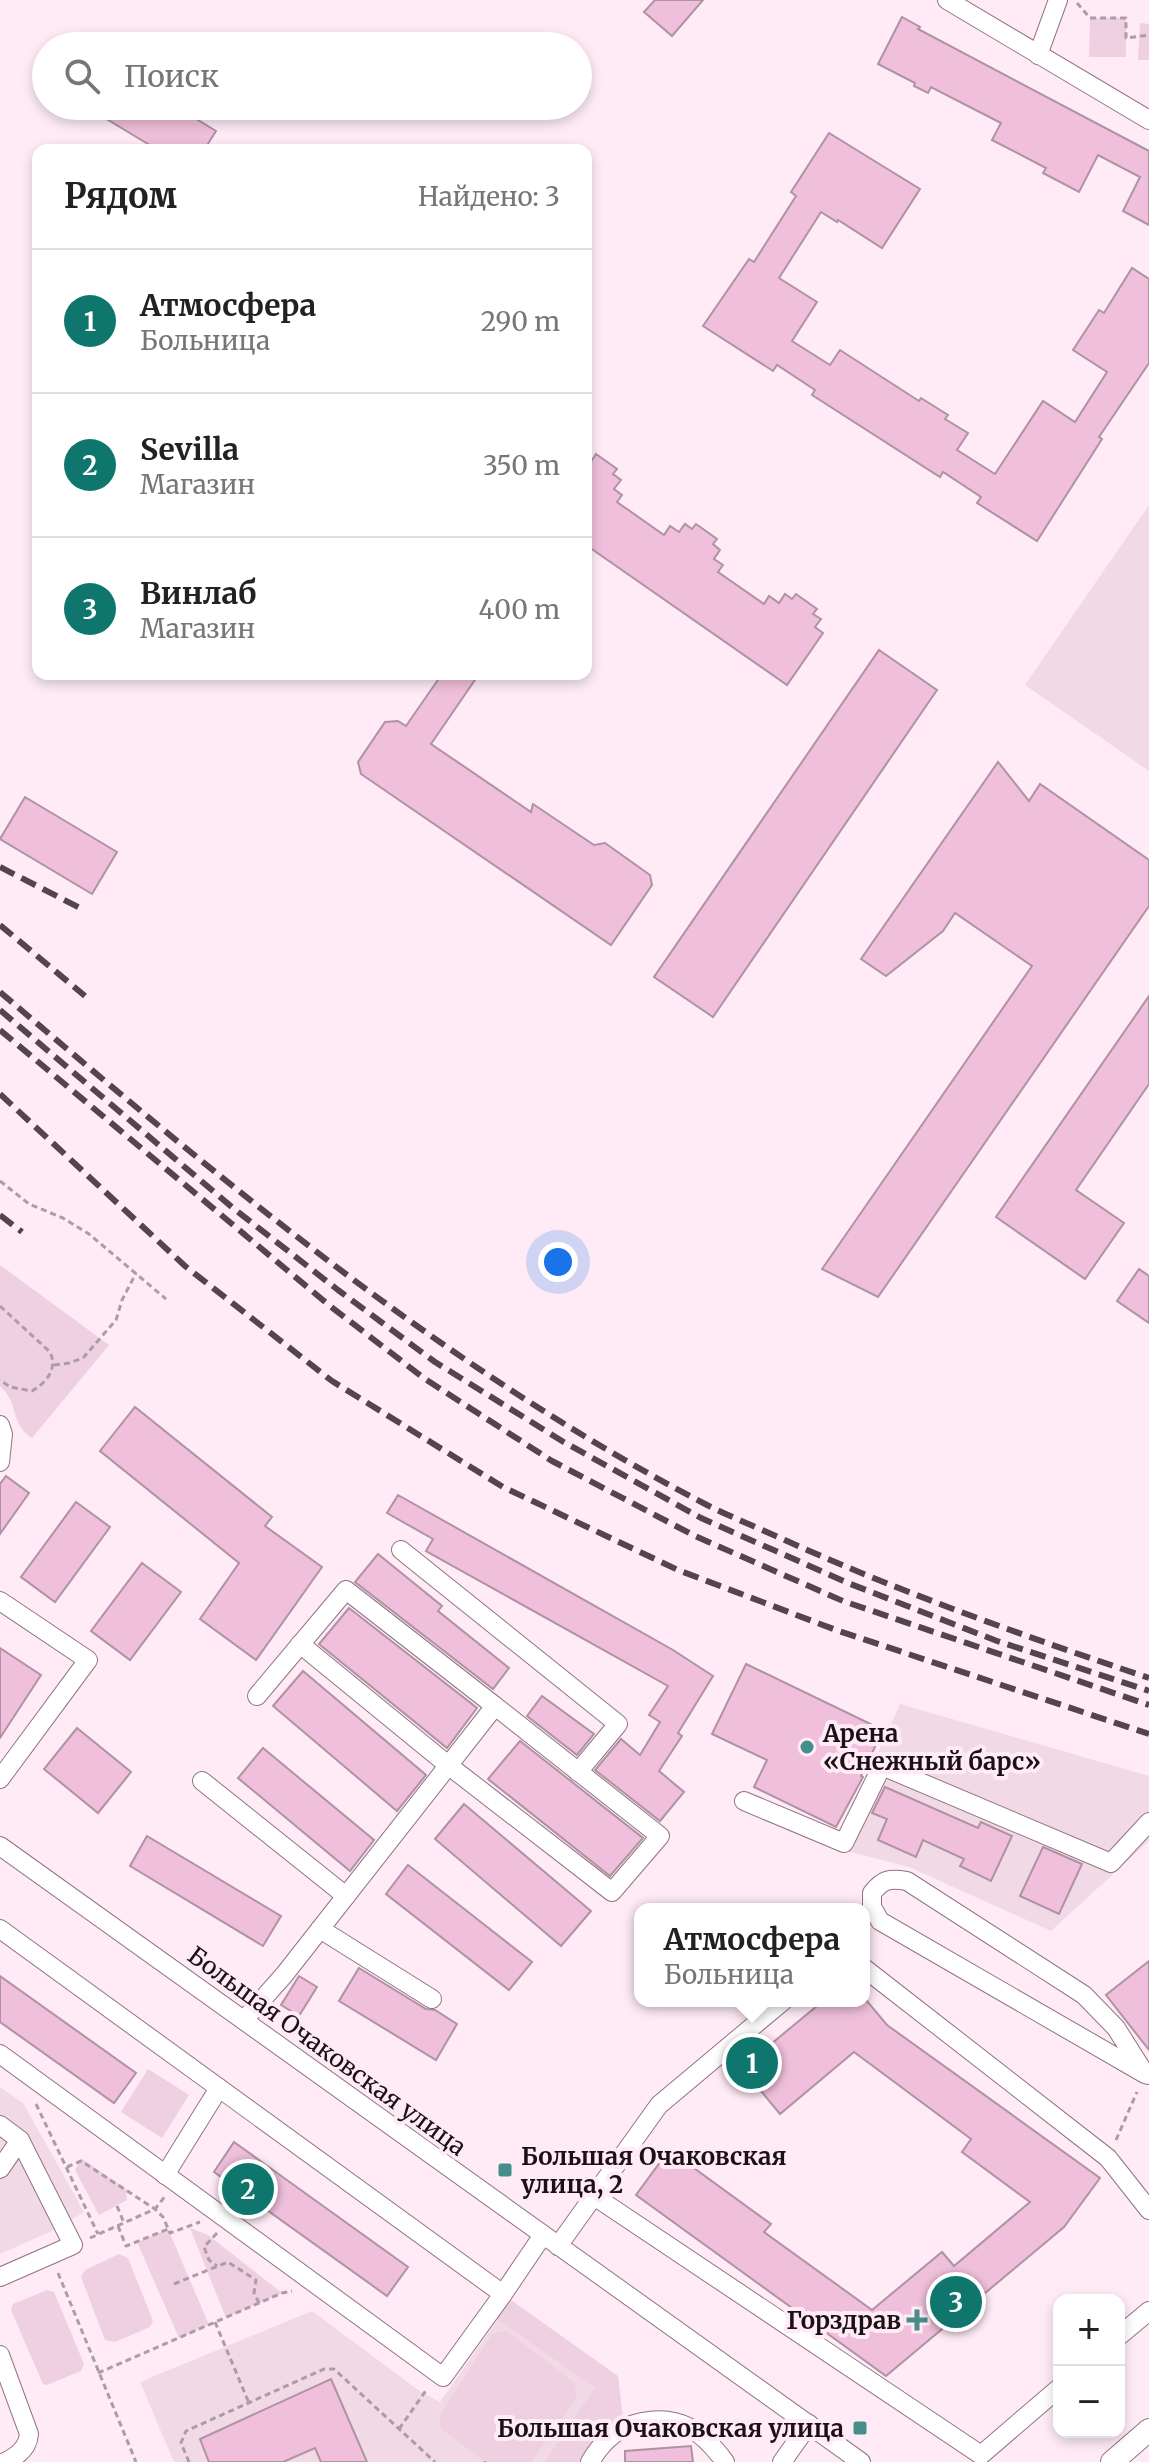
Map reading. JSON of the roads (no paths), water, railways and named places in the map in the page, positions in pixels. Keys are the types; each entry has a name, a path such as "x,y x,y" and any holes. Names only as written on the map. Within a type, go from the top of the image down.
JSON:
{"main road":[{"path":"1112,2462 1149,2430"}],"street":[{"path":"947,0 1149,120"},
{"path":"1038,55 1058,0"},
{"path":"0,1425 3,1434 0,1462"},
{"path":"401,1550 618,1724 578,1772"},
{"path":"257,1696 300,1644 346,1590 660,1836 612,1892 448,1765 300,1644"},
{"path":"0,1601 88,1660 0,1779"},
{"path":"244,2020 320,1929 495,1706"},
{"path":"744,1801 844,1843 882,1766 1111,1863 1149,1822"},
{"path":"202,1781 346,1896"},
{"name":"Большая Очаковская улица","path":"0,1846 861,2462"},
{"path":"891,1878 907,1881 1084,1995 1116,2028 1147,2074 880,1921 872,1907 872,1893 881,1882 891,1878"},
{"path":"0,1929 503,2294"},
{"path":"320,1929 432,1999"},
{"path":"870,1973 1108,2158 1149,2210"},
{"path":"0,2054 443,2377 503,2294 594,2196 659,2105 776,2007"},
{"path":"170,2179 219,2088"},
{"path":"0,2125 20,2140 73,2245 0,2277"},
{"path":"0,2169 20,2140"},
{"path":"594,2196 981,2455 1053,2393"},
{"path":"1125,2331 1149,2311"},
{"path":"0,2355 29,2434 29,2443 22,2452 5,2462"},
{"path":"590,2462 608,2439 624,2426 663,2418 682,2423 700,2433 725,2462"},
{"path":"782,2462 809,2424"}],"railway":[{"path":"0,867 80,908"},
{"path":"0,925 85,996"},
{"path":"0,992 168,1133 339,1269 517,1394 611,1452 707,1505 876,1579 1149,1678"},
{"path":"0,1010 233,1208 338,1290 435,1362 562,1441 701,1518 848,1583 997,1641 1149,1691"},
{"path":"0,1030 330,1306 425,1379 552,1461 695,1536 843,1601 1149,1705"},
{"path":"0,1094 185,1266 332,1381 503,1487 678,1570 836,1630 1149,1734"},
{"path":"0,1215 22,1232"}],"place":[{"name":"Арена «Снежный барс»","path":"807,1747"},
{"name":"Атмосфера","path":"752,2063"},
{"name":"Большая Очаковская улица, 2","path":"505,2170"},
{"name":"Sevilla","path":"248,2189"},
{"name":"Винлаб","path":"956,2302"},
{"name":"Горздрав","path":"917,2320"},
{"name":"Большая Очаковская улица","path":"860,2428"}]}
